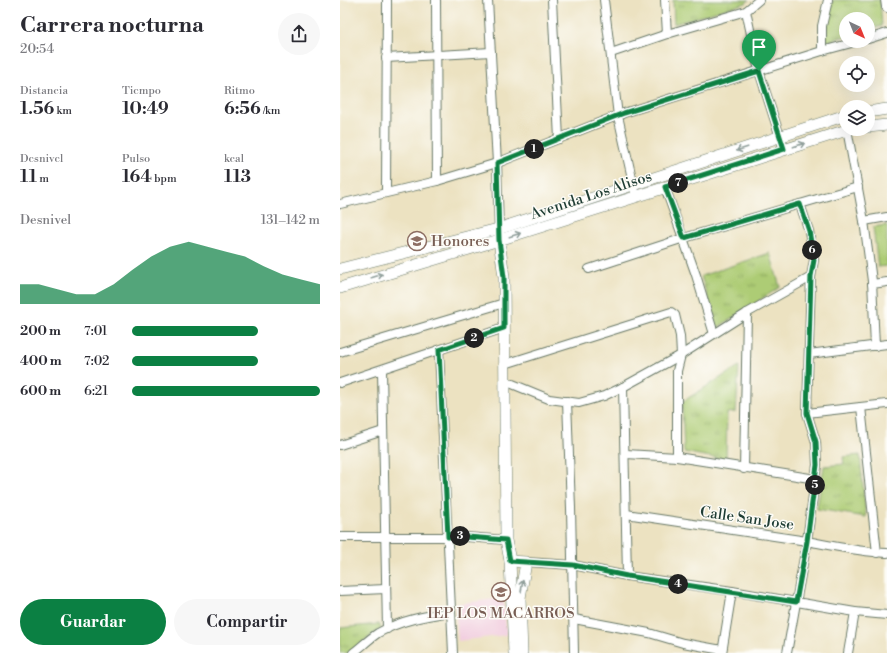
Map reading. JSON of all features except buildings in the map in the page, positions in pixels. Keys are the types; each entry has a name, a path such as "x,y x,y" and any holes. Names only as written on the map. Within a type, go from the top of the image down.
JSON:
{"street":[{"path":"386,192 387,0"},
{"path":"437,181 438,54 436,0 440,0"},
{"path":"488,0 497,163 498,228 504,277 506,540 510,561 514,653"},
{"path":"552,0 559,139"},
{"path":"604,0 618,116 636,196"},
{"path":"665,0 667,34"},
{"path":"610,53 667,34 746,11 758,0"},
{"path":"822,52 822,26 828,0"},
{"path":"885,0 887,8"},
{"path":"746,11 759,71 784,149"},
{"path":"875,37 887,33"},
{"path":"340,204 437,181 497,163 624,113 839,47"},
{"path":"386,58 491,52"},
{"path":"875,111 887,109"},
{"name":"Avenida Los Alisos","path":"340,268 498,228 781,136 839,120"},
{"path":"875,126 887,125"},
{"name":"Avenida Los Alisos","path":"340,288 499,240 839,132"},
{"path":"849,136 864,221 872,284 875,346"},
{"path":"665,187 684,238 714,334"},
{"path":"589,269 684,238 858,187"},
{"path":"787,653 807,541 817,465 816,442 807,413 811,276 814,260 809,231 800,204"},
{"path":"864,221 887,217"},
{"path":"505,381 549,399 579,403 604,396 681,355 746,313 811,276"},
{"path":"872,284 887,282"},
{"path":"340,352 504,303"},
{"path":"505,364 671,312 675,315 680,336 681,355 677,371 677,457"},
{"path":"744,469 746,313"},
{"path":"340,383 504,328"},
{"path":"809,354 887,344"},
{"path":"439,350 453,653"},
{"path":"382,370 387,629"},
{"path":"623,387 626,454 627,576"},
{"path":"567,401 573,565 574,653"},
{"path":"807,413 887,404"},
{"path":"861,407 876,553"},
{"path":"340,445 383,431"},
{"path":"626,454 677,457 744,469 816,479"},
{"name":"Calle San Jose","path":"626,514 887,554"},
{"path":"340,537 454,536 506,540"},
{"path":"510,561 573,565 627,576 732,591 855,612 887,615"},
{"path":"522,653 520,598 526,562"},
{"path":"340,590 386,589"},
{"path":"574,619 649,633 683,643 722,651 732,591"},
{"path":"353,653 377,634 396,624 416,618 450,612"},
{"path":"848,653 855,612"}],"shaded area":[{"path":"503,598 507,635 458,641 455,604"}],"green space":[{"path":"673,0 749,0 746,3 674,24"},
{"path":"833,0 880,0 882,26 875,28 875,12 839,12 839,38 825,42 826,23"},
{"path":"887,225 887,266 878,267 873,227"},
{"path":"770,253 780,287 717,328 701,276"},
{"path":"739,366 736,412 727,413 726,460 684,452 682,402"},
{"path":"860,455 866,517 817,509 824,466 844,464 843,457"},
{"path":"379,624 381,628 349,653 340,653 340,628"}],"place":[{"name":"Honores","path":"417,241"},
{"name":"IEP LOS MACARROS","path":"501,592"}],"route":[{"path":"759,71 784,149 665,187 684,238 800,204 809,231 814,260 811,276 807,413 816,442 817,465 807,541 796,602 627,576 573,565 510,561 506,540 454,536 448,537 439,350 504,328 504,277 499,240 497,163 624,113 759,71"}]}
